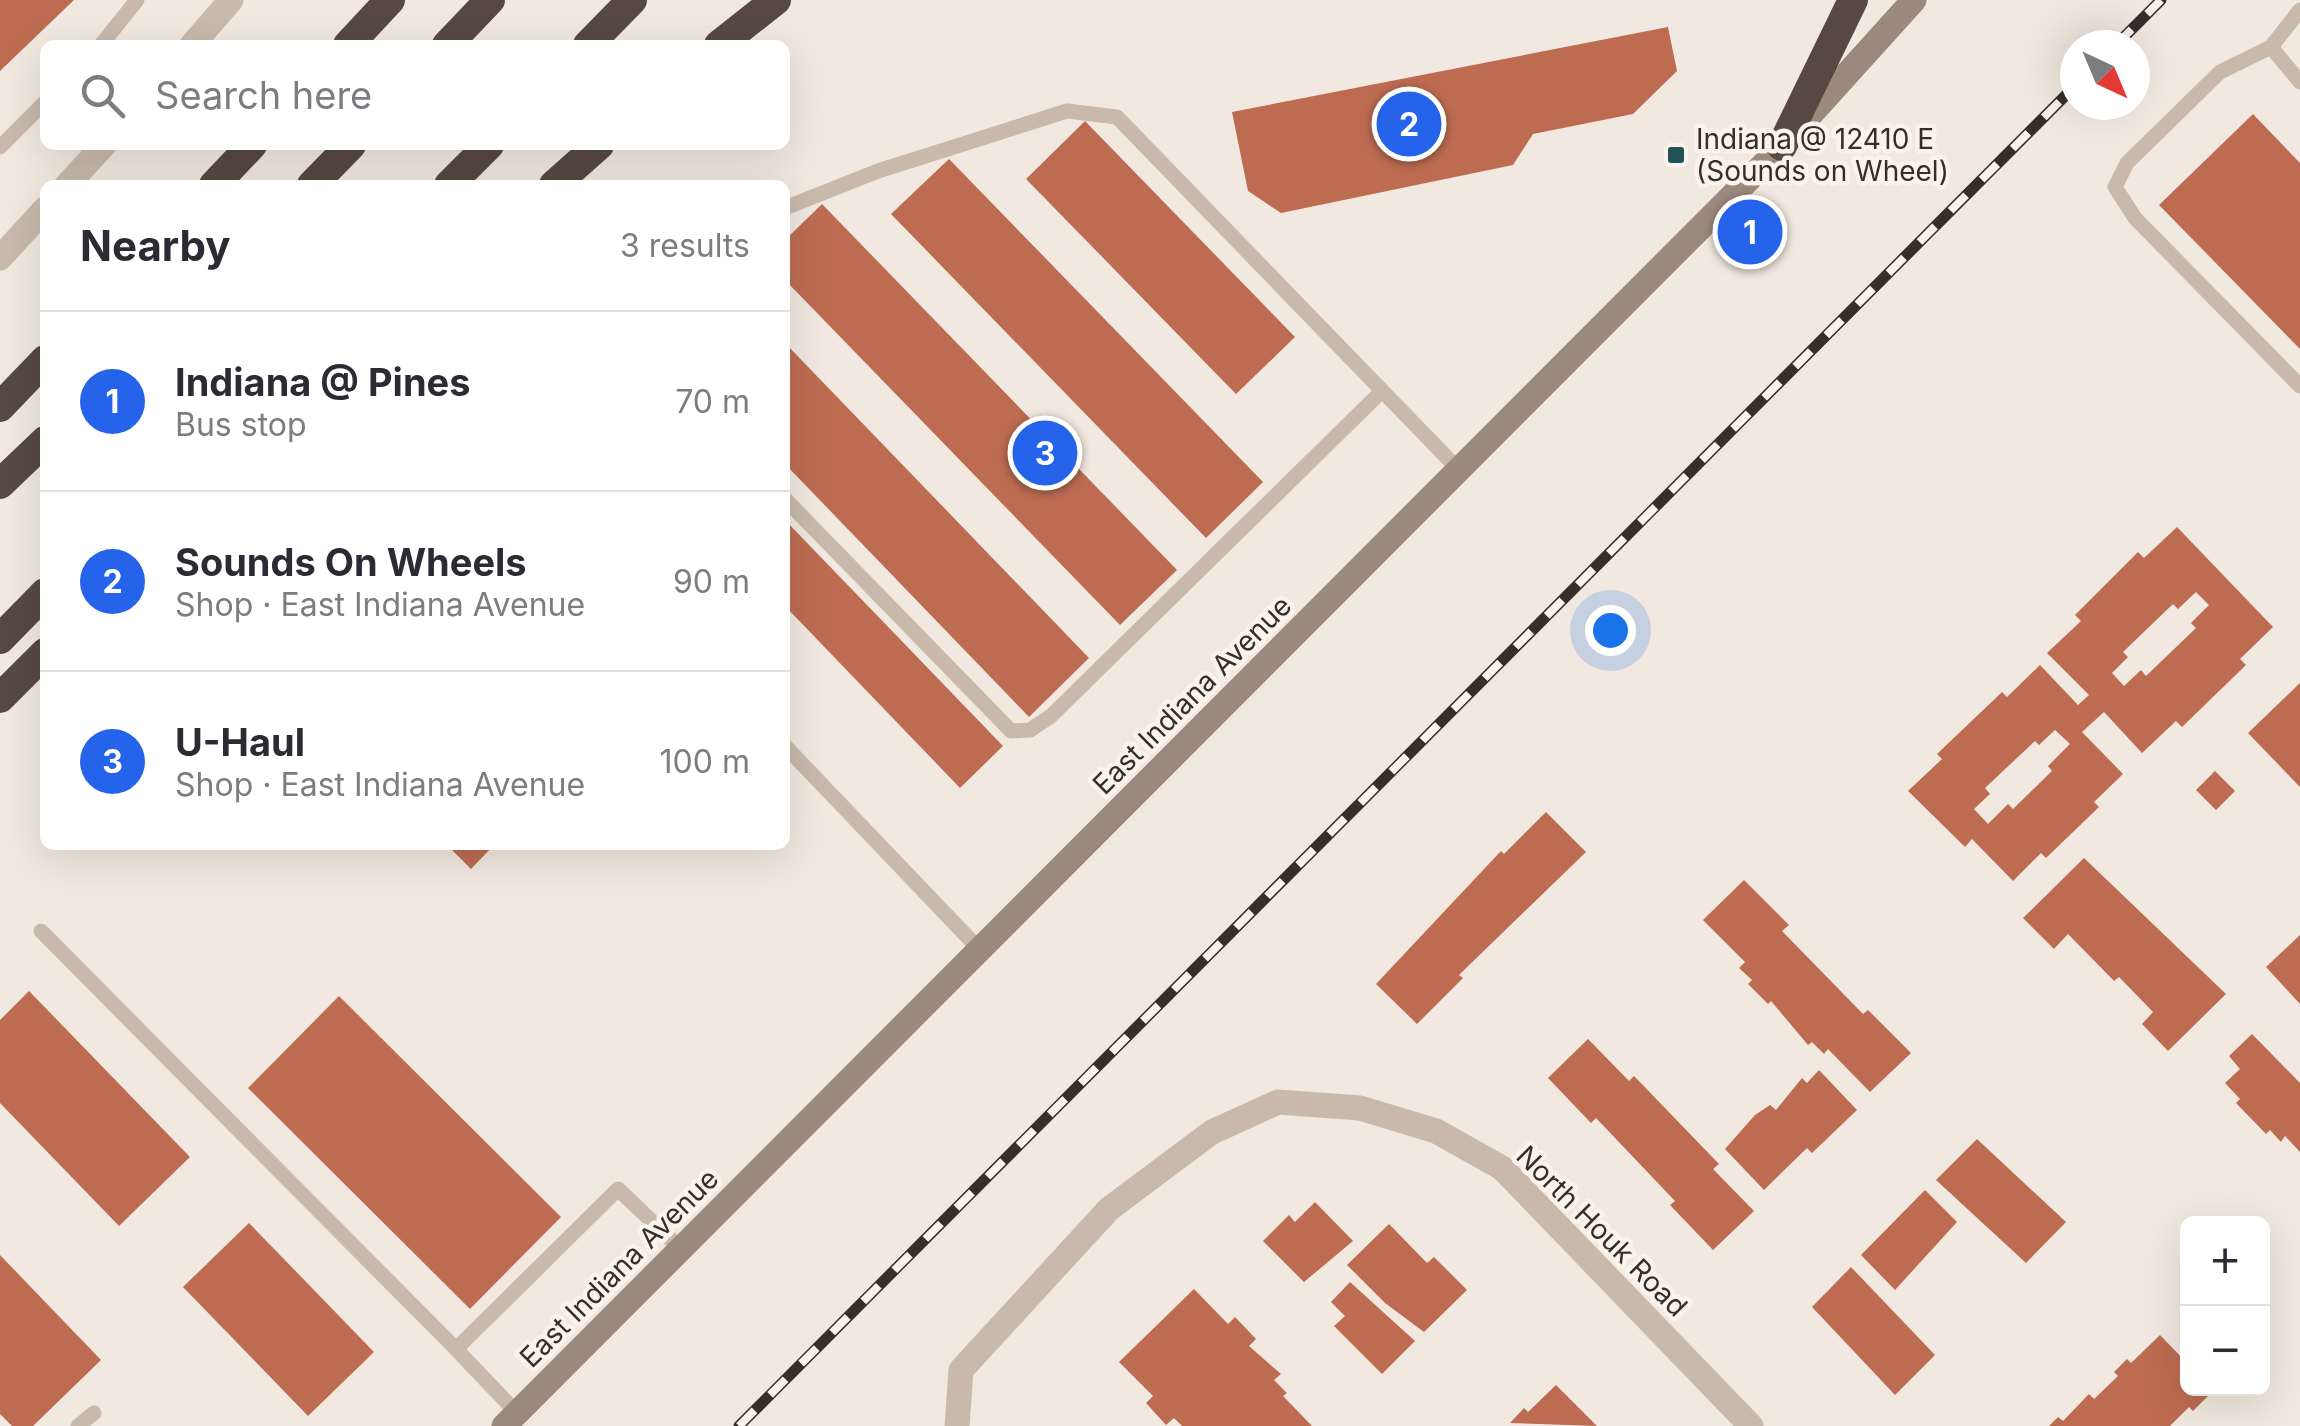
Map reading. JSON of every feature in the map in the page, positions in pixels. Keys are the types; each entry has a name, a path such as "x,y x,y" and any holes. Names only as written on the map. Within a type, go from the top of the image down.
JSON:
{"highway":[{"path":"353,40 390,0"},
{"path":"452,40 490,0"},
{"path":"593,40 632,0"},
{"path":"724,40 776,0"},
{"path":"1782,146 1853,0"},
{"path":"219,180 247,150"},
{"path":"317,180 346,150"},
{"path":"454,180 484,150"},
{"path":"560,180 593,150"},
{"path":"0,407 40,365"},
{"path":"0,484 40,446"},
{"path":"0,639 40,598"},
{"path":"0,698 40,658"}],"main road":[{"name":"East Indiana Avenue","path":"511,1419 1782,146 1914,0"}],"street":[{"path":"196,40 231,0"},
{"path":"72,180 99,150"},
{"path":"0,258 40,215"},
{"name":"North Houk Road","path":"956,1426 961,1370 1109,1209 1212,1132 1278,1102 1360,1108 1436,1132 1502,1168 1751,1426"}],"lane":[{"path":"105,40 137,0"},
{"path":"2300,10 2271,47 2220,72 2127,164 2115,187 2135,218 2300,386"},
{"path":"2271,47 2300,82"},
{"path":"0,147 40,107"},
{"path":"790,206 878,171 1067,111 1117,117 1459,470"},
{"path":"790,504 1011,731 1030,730 1051,716 1382,391"},
{"path":"790,751 980,950"},
{"path":"41,930 456,1349 511,1419"},
{"path":"456,1349 618,1189 681,1249"},
{"path":"78,1426 94,1413"}],"building":[{"path":"0,0 74,0 0,71"},
{"path":"1668,27 1677,71 1633,114 1533,134 1513,165 1281,213 1248,191 1232,112"},
{"path":"2253,114 2300,163 2300,349 2159,205"},
{"path":"1085,121 1295,337 1236,394 1026,179"},
{"path":"949,159 1263,482 1206,538 891,214"},
{"path":"822,204 1177,570 1120,625 790,285 790,235"},
{"path":"790,348 1089,658 1029,717 790,469"},
{"path":"790,525 1003,746 960,788 790,611"},
{"path":"2177,527 2273,627 2240,659 2246,665 2182,727 2176,721 2142,753 2104,712 2082,732 2123,774 2094,802 2099,807 2046,858 2041,853 2013,881 1972,839 1965,847 1908,791 1942,759 1937,754 2002,692 2007,697 2040,665 2078,705 2089,695 2047,653 2081,621 2075,615 2138,552 2144,558","holes":["2196,592 2209,605 2191,623 2196,628 2146,676 2141,670 2124,686 2112,673 2128,657 2123,652 2173,604 2178,609","2055,730 2070,744 2048,766 2052,771 2013,809 2008,804 1988,824 1974,809 1990,794 1985,788 2035,741 2039,745"]},
{"path":"2300,683 2300,787 2248,733"},
{"path":"2215,771 2235,791 2216,810 2196,790"},
{"path":"1546,812 1586,852 1459,975 1463,978 1417,1024 1376,984 1501,851 1504,854"},
{"path":"452,850 489,850 471,869"},
{"path":"2084,858 2226,994 2168,1051 2142,1024 2153,1012 2119,977 2114,981 2068,934 2054,949 2023,918"},
{"path":"1744,880 1789,925 1782,931 1863,1014 1868,1010 1911,1053 1870,1092 1828,1049 1824,1054 1812,1042 1808,1045 1771,1001 1768,1004 1748,984 1752,980 1739,968 1745,962 1703,920"},
{"path":"2300,935 2300,1004 2266,967"},
{"path":"29,991 190,1157 119,1226 0,1103 0,1020"},
{"path":"339,996 561,1217 470,1309 248,1088"},
{"path":"2252,1034 2300,1083 2300,1152 2285,1136 2281,1142 2270,1130 2266,1134 2236,1103 2240,1099 2225,1083 2240,1069 2229,1056"},
{"path":"1588,1039 1629,1081 1634,1076 1719,1164 1713,1169 1754,1211 1713,1250 1670,1205 1675,1201 1596,1118 1591,1123 1548,1078"},
{"path":"1819,1070 1857,1110 1812,1153 1807,1148 1764,1190 1725,1149 1755,1115 1770,1105 1776,1110 1802,1078 1807,1083"},
{"path":"1977,1139 2066,1222 2026,1263 1936,1180"},
{"path":"1925,1190 1957,1222 1895,1290 1861,1255"},
{"path":"1315,1202 1353,1241 1304,1282 1263,1241 1289,1215 1295,1222"},
{"path":"249,1223 374,1352 308,1416 183,1287"},
{"path":"1389,1224 1427,1263 1434,1257 1467,1290 1424,1332 1385,1303 1347,1265"},
{"path":"0,1255 101,1360 33,1426 12,1426 0,1414"},
{"path":"1851,1267 1935,1355 1895,1395 1812,1307"},
{"path":"1350,1282 1415,1341 1382,1374 1334,1326 1345,1316 1331,1302"},
{"path":"1194,1289 1228,1324 1235,1317 1256,1339 1249,1346 1281,1374 1274,1380 1287,1393 1283,1396 1312,1426 1182,1426 1174,1418 1166,1425 1146,1403 1153,1396 1119,1362"},
{"path":"2160,1335 2180,1356 2180,1396 2208,1396 2193,1411 2189,1407 2170,1426 2049,1426 2058,1417 2063,1421 2089,1394 2094,1399 2118,1376 2114,1372 2127,1359 2131,1363"},
{"path":"1556,1385 1597,1426 1510,1423 1524,1408 1528,1412"}],"railway":[{"path":"2131,30 2161,0"},
{"path":"739,1426 2060,101"}],"place":[{"name":"Sounds On Wheels","path":"1409,124"},
{"name":"Indiana @ 12410 E (Sounds on Wheel)","path":"1676,155"},
{"name":"Indiana @ Pines","path":"1750,232"},
{"name":"U-Haul","path":"1045,453"}]}
